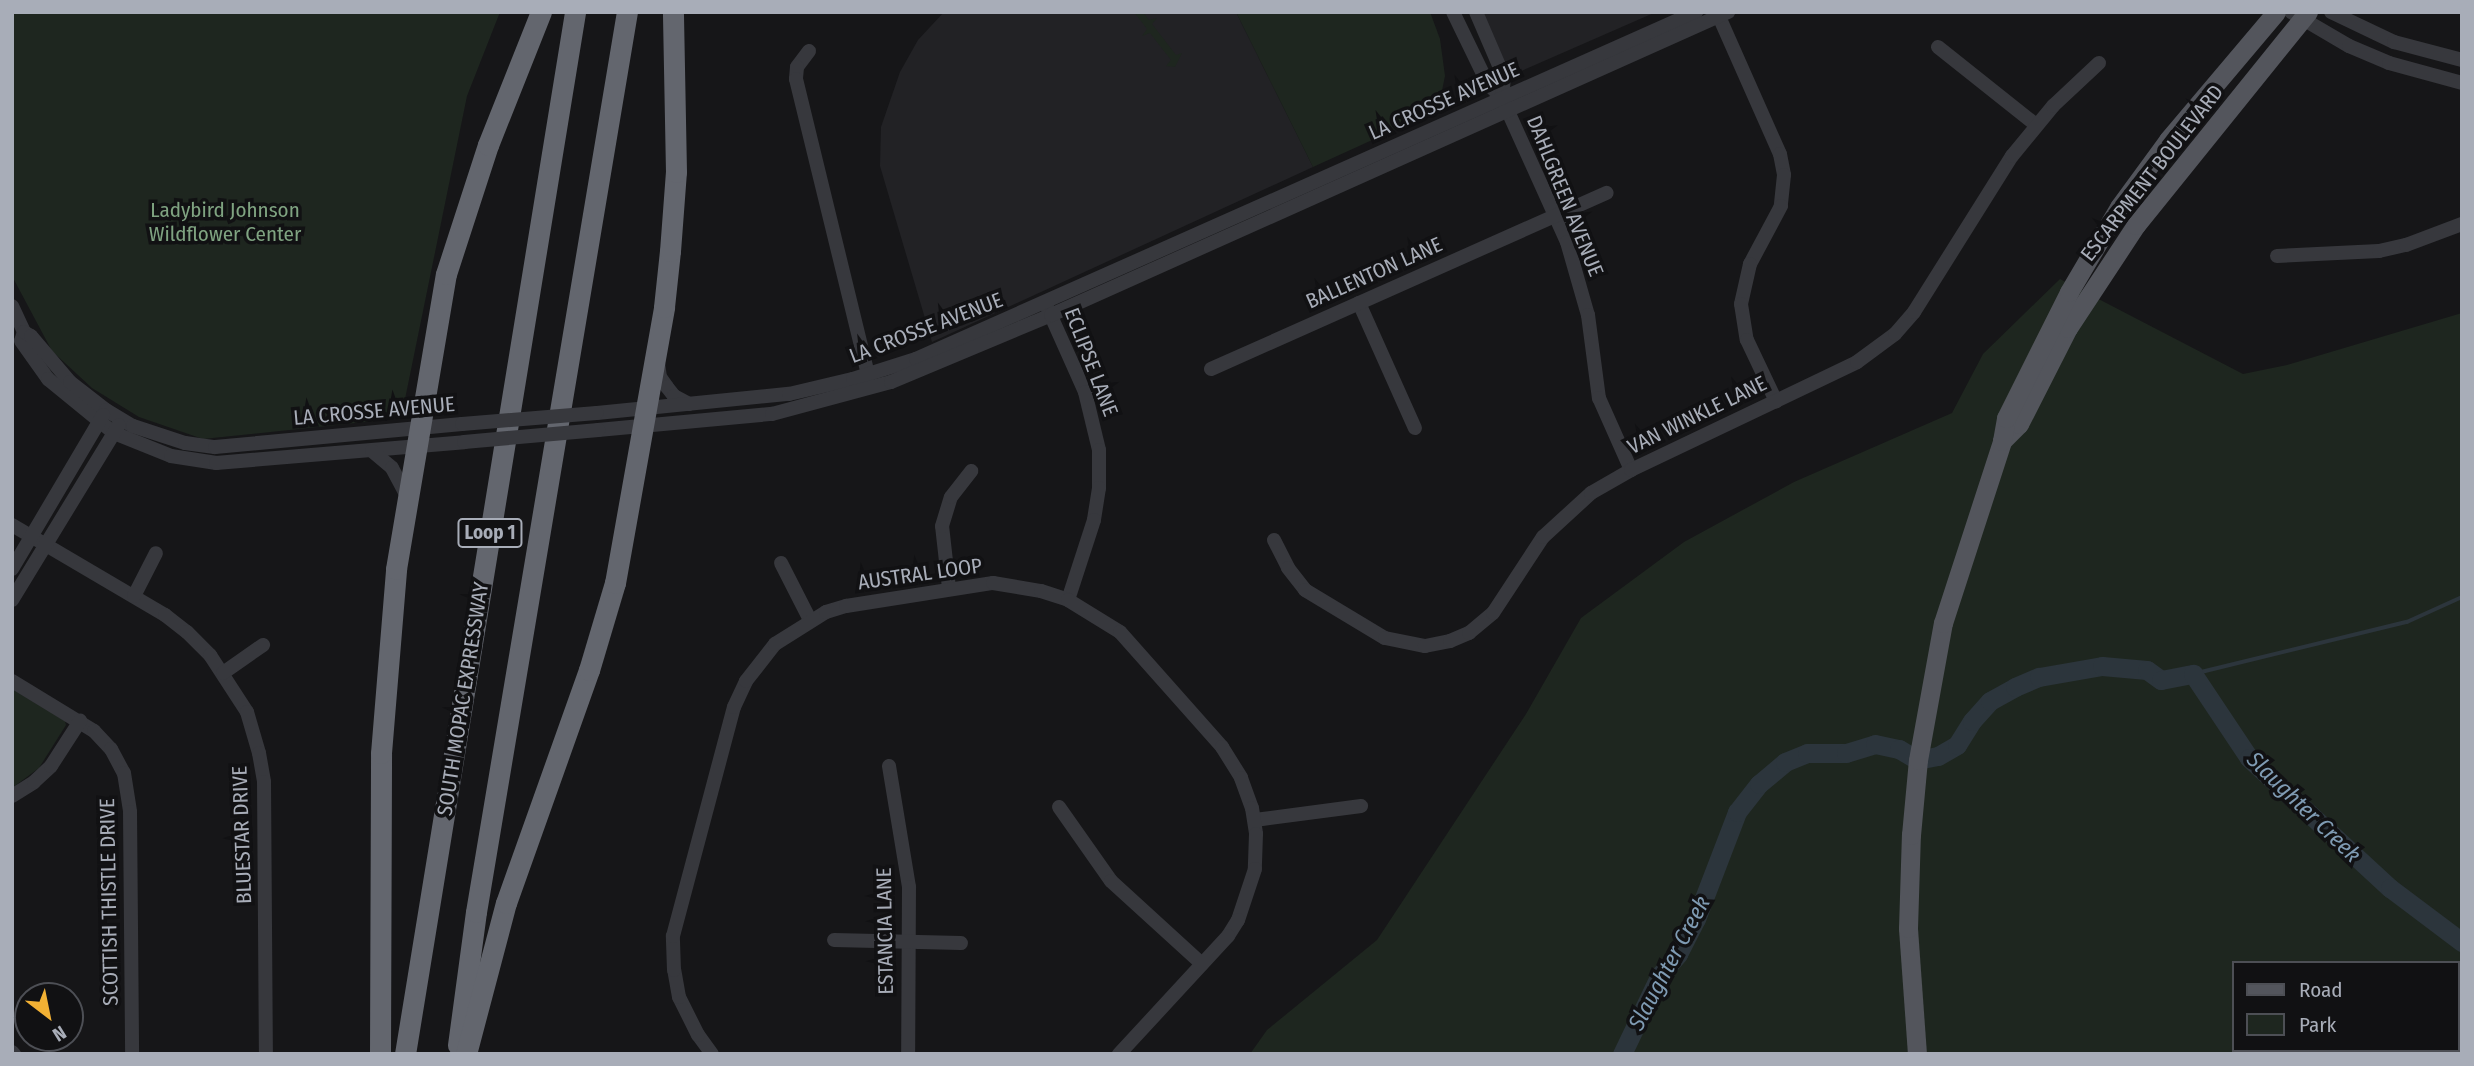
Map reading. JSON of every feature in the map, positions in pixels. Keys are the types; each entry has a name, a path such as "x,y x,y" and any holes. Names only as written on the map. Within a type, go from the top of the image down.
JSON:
{"highway":[{"path":"380,1054 381,753 389,629 408,500 446,274 488,145 541,12"},
{"name":"SOUTH MOPAC EXPRESSWAY","path":"405,1054 575,12"},
{"name":"Loop 1","path":"457,1054 476,912 627,12"},
{"path":"466,1054 506,903 589,670 615,583 664,307 676,172 673,12"}],"main road":[{"name":"ESCARPMENT BOULEVARD","path":"1917,1054 1908,928 1911,835 1926,709 1943,623 2002,441 2006,418 2041,344 2119,207 2168,140 2276,12"},
{"name":"ESCARPMENT BOULEVARD","path":"2002,441 2019,424 2068,328 2136,225 2301,15"}],"street":[{"name":"DAHLGREEN AVENUE","path":"1453,12 1488,84 1505,104 1555,215 1584,298 1599,398 1631,470"},
{"name":"DAHLGREEN AVENUE","path":"1476,12 1504,77 1505,104"},
{"name":"LA CROSSE AVENUE","path":"1505,104 1696,12"},
{"path":"2331,12 2394,42 2462,60"},
{"name":"LA CROSSE AVENUE","path":"12,306 24,332 31,336 102,417 158,452 216,463 372,451 463,424 597,413 643,418 772,414 859,393 933,367 1048,309 1505,104 1721,14"},
{"path":"1721,14 1780,154 1784,175 1781,206 1750,264 1741,304 1748,341 1776,401"},
{"path":"2301,15 2349,46 2389,63 2462,83"},
{"path":"1938,47 2036,125"},
{"path":"808,51 797,67 796,79 868,374"},
{"name":"VAN WINKLE LANE","path":"1275,540 1294,577 1319,601 1395,642 1439,644 1460,638 1487,620 1527,558 1555,524 1591,494 1631,470 1857,362 1900,328 1914,313 2005,166 2036,125 2099,63"},
{"name":"BALLENTON LANE","path":"1211,369 1607,193"},
{"path":"2277,256 2379,251 2418,241 2462,224"},
{"path":"1359,303 1415,428"},
{"name":"LA CROSSE AVENUE","path":"118,427 215,447 419,437 464,442 598,430 689,404 789,394 868,374 916,359 1048,309"},
{"name":"ECLIPSE LANE","path":"1048,309 1090,407 1099,458 1094,520 1068,600"},
{"path":"656,348 660,377 674,396 689,404"},
{"path":"12,569 102,417"},
{"path":"12,600 48,546 118,427"},
{"path":"372,451 392,468 408,500"},
{"path":"949,588 942,526 951,497 971,471"},
{"name":"BLUESTAR DRIVE","path":"12,525 134,596 187,632 223,673 251,724 264,782 266,1054"},
{"path":"134,596 156,553"},
{"path":"781,564 810,620"},
{"name":"AUSTRAL LOOP","path":"712,1054 698,1035 679,997 672,953 675,922 740,692 775,643 810,620 846,606 993,583 1041,591 1068,600 1104,620 1127,639 1222,747 1241,778 1255,820 1255,869 1245,903 1227,936 1119,1054"},
{"path":"223,673 263,645"},
{"name":"SCOTTISH THISTLE DRIVE","path":"12,681 80,722 111,749 124,773 129,797 132,1054"},
{"path":"12,796 34,782 51,766 80,722"},
{"name":"ESTANCIA LANE","path":"889,766 908,880 908,1054"},
{"path":"1255,820 1361,806"},
{"path":"1059,807 1111,881 1202,964"},
{"path":"834,940 961,943"}],"shaded area":[{"path":"944,12 1236,12 1313,167 932,342 880,166 881,127 900,72 918,40"},
{"path":"1481,12 1656,12 1510,76"}],"green space":[{"name":"Ladybird Johnson Wildflower Center","path":"12,12 500,12 467,96 404,404 374,421 203,439 139,417 92,388 52,351 12,276"},
{"path":"1134,12 1143,12 1149,20 1157,18 1152,24 1176,55 1182,53 1175,67 1166,66 1171,60 1150,33 1142,36 1147,29"},
{"path":"1236,12 1430,12 1440,39 1445,76 1438,110 1313,167"},
{"path":"2060,279 2243,374 2287,365 2462,313 2462,1054 1250,1054 1267,1030 1377,940 1526,714 1581,618 1684,542 1794,482 1952,413 1983,354"},
{"path":"12,689 65,721 66,725 39,768 12,788"}],"waterway":[{"path":"2193,674 2407,622 2462,597"},
{"name":"Slaughter Creek","path":"1622,1054 1660,975 1678,954 1696,919 1737,812 1759,784 1785,762 1807,753 1846,753 1875,744 1899,749 1917,760 1938,756 1957,745 1972,721 1990,701 2015,687 2039,677 2102,666 2147,670 2161,680 2193,674 2249,758 2390,888 2462,942"}]}
